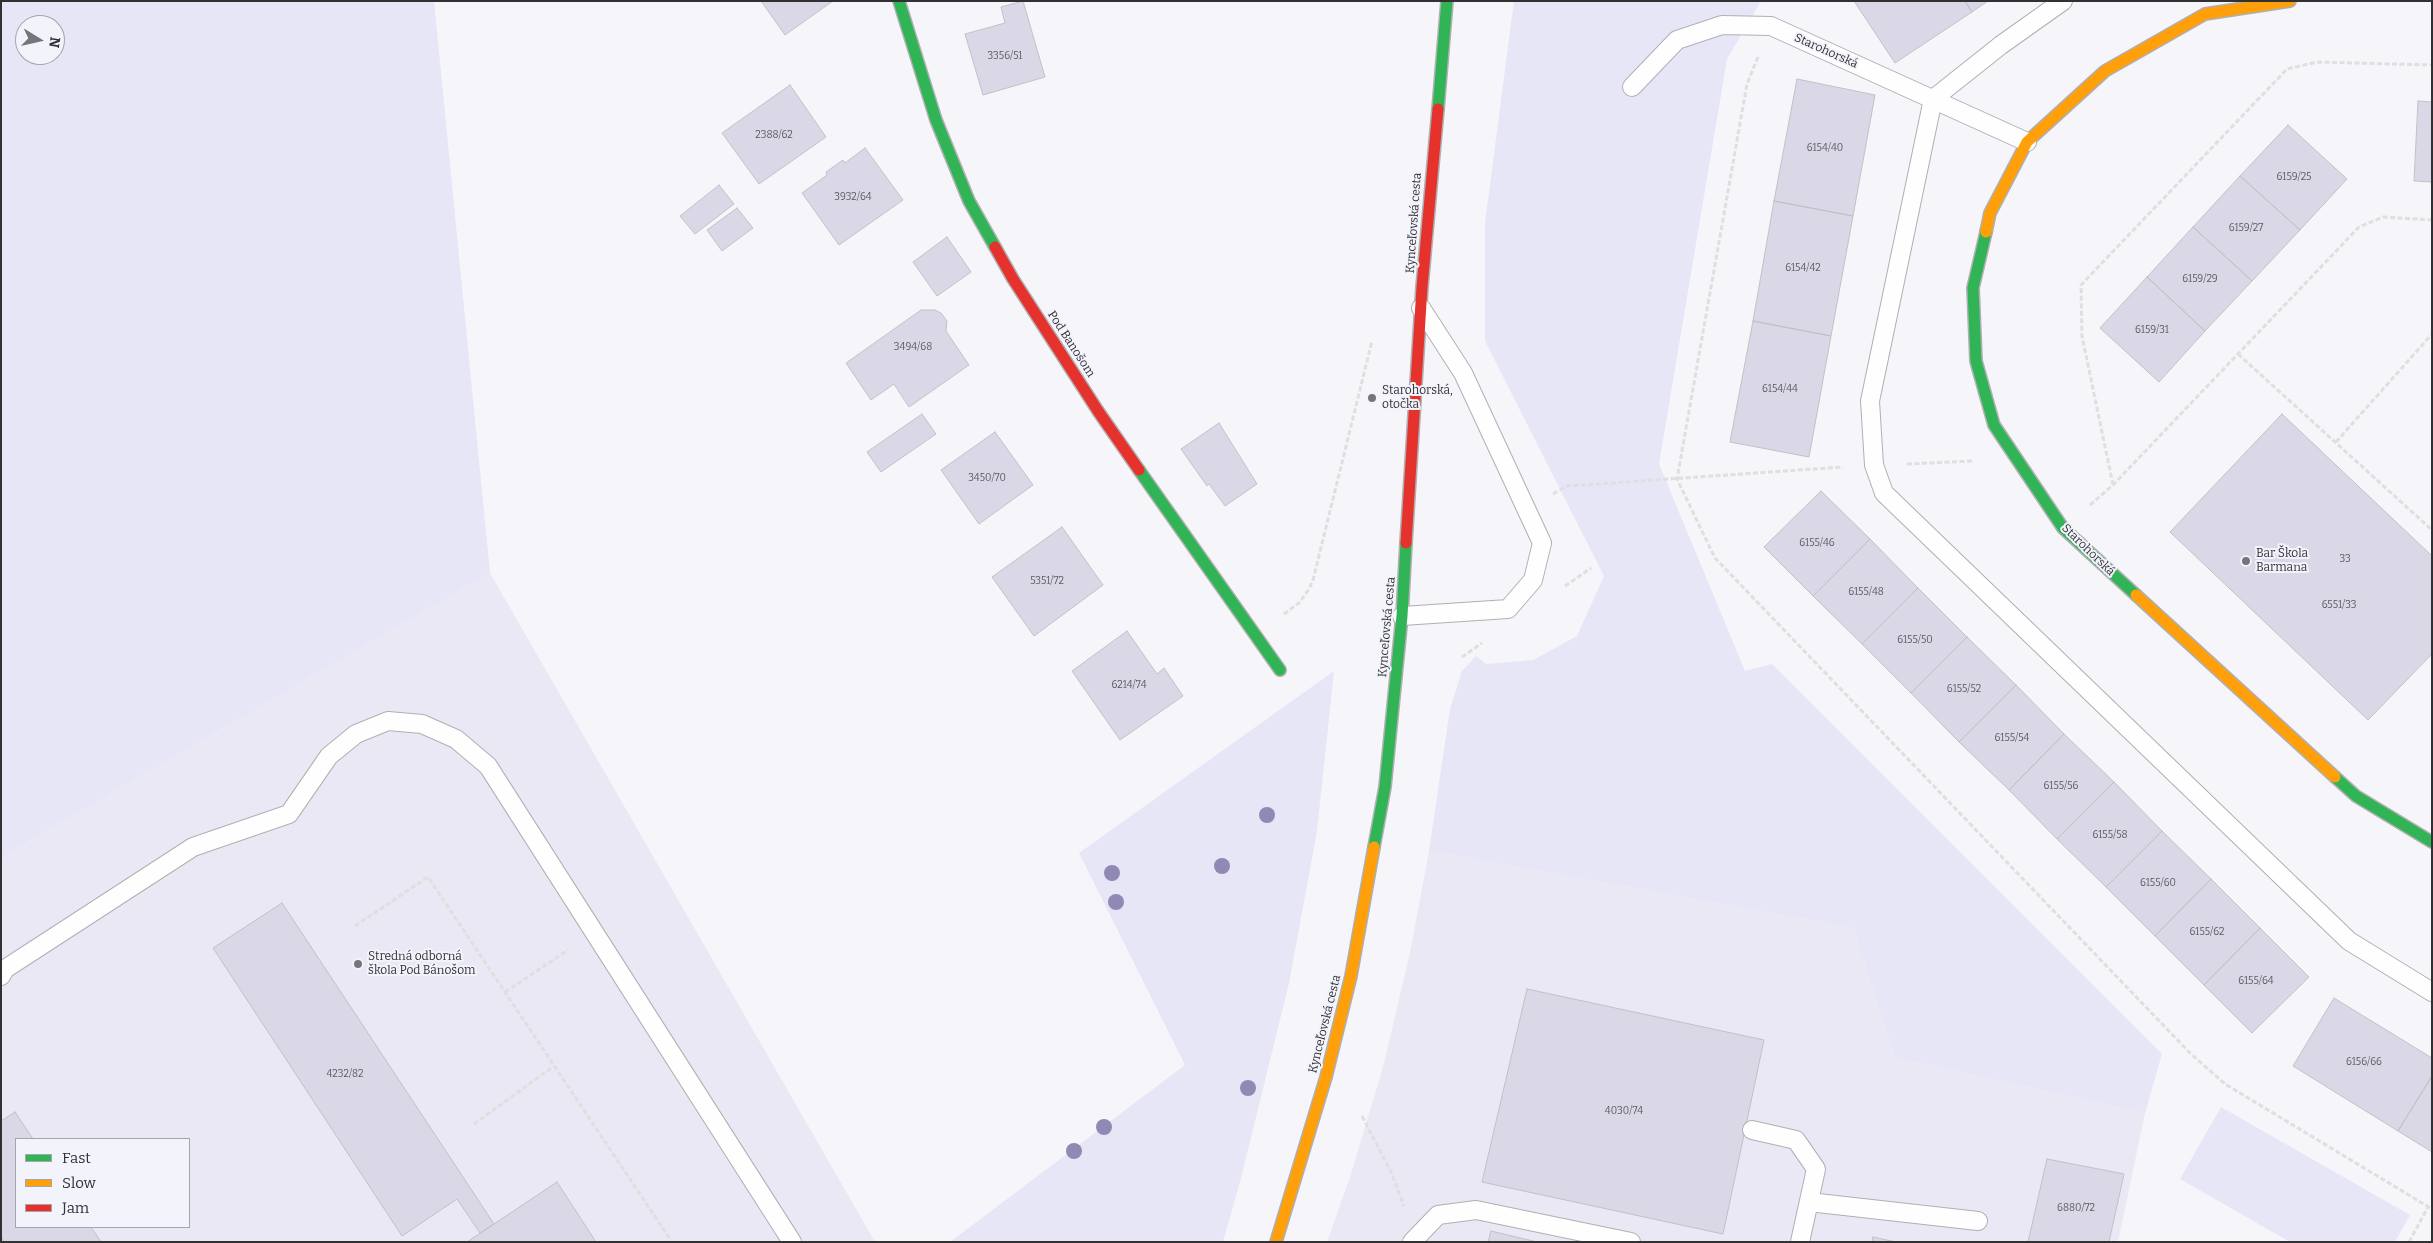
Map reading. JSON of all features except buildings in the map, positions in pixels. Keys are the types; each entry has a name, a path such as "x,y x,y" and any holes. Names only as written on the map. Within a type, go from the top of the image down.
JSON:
{"street":[{"name":"Pod Banošom","path":"899,1 936,120 969,201 1013,279 1098,410 1280,670"},
{"name":"Kynceľovská cesta","path":"1276,1242 1326,1077 1351,976 1385,787 1402,616 1421,308 1440,65 1447,1"},
{"name":"Starohorská","path":"2290,1 2205,14 2105,71 2027,142 1990,213 1974,288 1976,361 1994,425 2015,460 2063,528 2356,796 2432,842"}],"lane":[{"path":"2064,1 2001,45 1933,99 1870,401 1874,465 1884,493 2349,941 2432,992"},
{"name":"Starohorská","path":"1632,87 1677,40 1722,25 1771,26 2027,142"},
{"path":"1402,616 1508,609 1533,580 1542,543 1463,373 1421,308"},
{"path":"1,976 6,969 193,847 289,814 328,756 356,734 388,721 422,724 456,738 488,766 792,1242"},
{"path":"1752,1130 1796,1140 1816,1169 1800,1242"},
{"path":"1809,1202 1978,1221"},
{"path":"1415,1239 1438,1214 1476,1210 1631,1242"}],"path":[{"path":"1771,26 1747,84 1677,479 1715,558 2190,1053 2225,1084 2430,1208 2409,1242"},
{"path":"2113,485 2082,336 2081,285 2286,69 2317,62 2432,65"},
{"path":"2063,528 2113,485 2359,226 2383,217 2432,220"},
{"path":"2336,442 2432,334"},
{"path":"1256,636 1299,603 1310,590 1372,341"},
{"path":"2238,354 2432,530"},
{"path":"1550,496 1567,486 1874,465 2015,460"},
{"path":"355,926 428,877 672,1242"},
{"path":"504,992 549,962"},
{"path":"474,1124 554,1066"},
{"path":"1362,1116 1391,1172 1415,1239"}],"shaded area":[{"path":"1,1 434,1 490,573 1,858"},
{"path":"1514,1 1761,1 1727,59 1659,464 1745,671 1772,664 2162,1054 2145,1113 1895,1058 1853,928 1429,851 1450,709 1462,671 1476,656 1486,664 1533,660 1577,636 1604,576 1485,341 1485,223"},
{"name":"Stredná odborná škola Pod Bánošom","path":"490,573 875,1242 1,1242 1,858"},
{"path":"1334,671 1317,831 1289,983 1241,1178 1223,1242 950,1242 1185,1065 1079,853"},
{"path":"1429,851 1853,928 1895,1058 2145,1113 2118,1242 1327,1242 1350,1177 1383,1067 1410,953"},
{"path":"2221,1107 2410,1215 2395,1242 2290,1242 2180,1179"}],"traffic: fast":[{"path":"899,1 936,120 969,201 995,247"},
{"path":"1438,109 1447,1"},
{"path":"1986,232 1973,288 1976,361 1994,425 2063,528 2136,595"},
{"path":"1139,470 1280,670"},
{"path":"1374,847 1385,787 1402,616 1406,543"},
{"path":"2335,777 2356,796 2432,842"}],"traffic: slow":[{"path":"1986,232 1990,213 2027,142 2105,71 2205,14 2290,1"},
{"path":"2136,595 2335,777"},
{"path":"1276,1242 1326,1077 1351,976 1374,847"}],"traffic: jam":[{"path":"1406,543 1422,287 1438,109"},
{"path":"995,247 1013,279 1098,411 1139,470"}],"place":[{"name":"Starohorská, otočka","path":"1372,398"},
{"name":"Bar Škola Barmana","path":"2246,561"},
{"name":"Stredná odborná škola Pod Bánošom","path":"358,964"}]}
